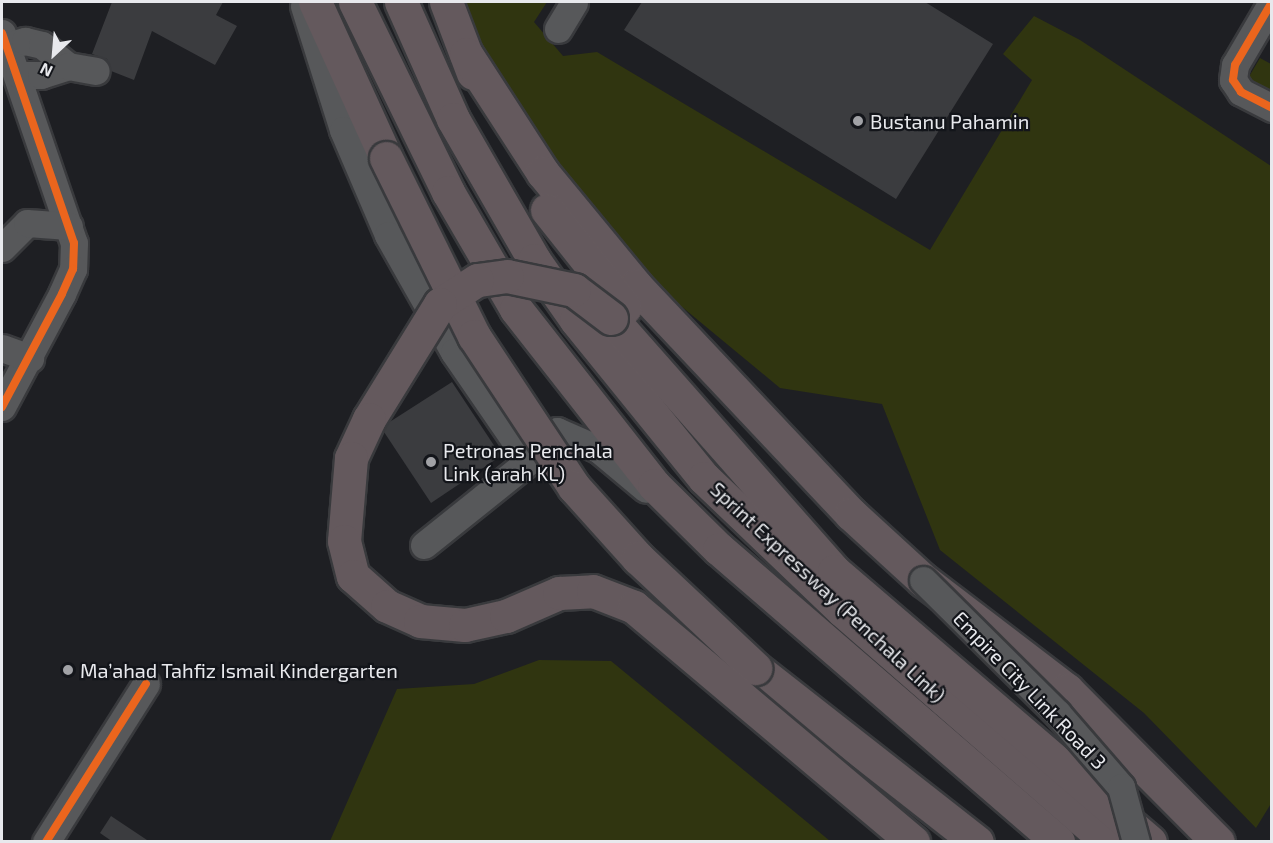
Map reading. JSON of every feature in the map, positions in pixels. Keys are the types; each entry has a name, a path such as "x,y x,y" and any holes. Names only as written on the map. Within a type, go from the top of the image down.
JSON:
{"highway":[{"path":"315,2 386,158 474,336 574,487 638,558 755,668 977,842"},
{"name":"Sprint Expressway (Penchala Link)","path":"355,2 448,192 516,309 654,485 714,544 1058,842"},
{"name":"Sprint Expressway (Penchala Link)","path":"401,2 453,119 534,260 576,320 697,469 842,610 1108,842"},
{"path":"446,2 485,106 529,186 581,257 798,506 834,571"},
{"path":"466,54 550,181 636,286 781,441 923,580 1067,690 1218,842"},
{"path":"913,842 634,607 593,591 559,593 506,616 465,625 420,621 387,606 353,576 344,541 351,458 369,418 440,304 477,280 507,276 543,281 574,290 611,318 834,571 1084,790 1150,842"},
{"path":"984,778 1041,842"},
{"path":"1084,790 1133,842"}],"street":[{"path":"303,2 361,178 454,352 529,461"},
{"path":"558,29 574,2"},
{"path":"1272,2 1235,65 1233,80 1241,92 1272,108"},
{"path":"2,407 30,358 73,269 74,243 19,75 4,40 42,45 68,66"},
{"path":"19,75 41,75 68,66 96,70"},
{"path":"2,248 27,223 69,226"},
{"path":"2,348 30,358"},
{"path":"424,545 529,461 557,431 598,450 714,544"},
{"name":"Empire City Link Road 3","path":"923,580 1057,713 1121,787 1133,842"},
{"path":"46,842 146,684"}],"green space":[{"path":"461,2 547,2 534,22 563,56 597,52 930,250 1032,80 1003,54 1034,16 1080,40 1271,166 1272,802 1256,828 1144,713 940,550 882,404 780,388 635,268 553,164 478,48"},
{"path":"1260,58 1271,64 1271,96 1247,80"},
{"path":"539,660 611,661 830,841 330,841 397,689 474,684"}],"building":[{"path":"112,2 223,2 216,15 237,26 215,65 152,31 134,80 111,71 107,59 92,54"},
{"name":"Bustanu Pahamin","path":"642,2 925,2 993,44 896,199 624,30"},
{"path":"452,382 501,456 431,503 384,432 388,423"},
{"path":"111,816 150,842 113,842 100,833"}],"cycle path":[{"path":"1272,2 1235,65 1233,80 1241,92 1272,108"},
{"path":"2,33 74,243 73,269 2,407"},
{"path":"46,842 146,684"}],"place":[{"name":"Bustanu Pahamin","path":"858,121"},
{"name":"Petronas Penchala Link (arah KL)","path":"431,462"},
{"name":"Ma’ahad Tahfiz Ismail Kindergarten","path":"68,670"}]}
